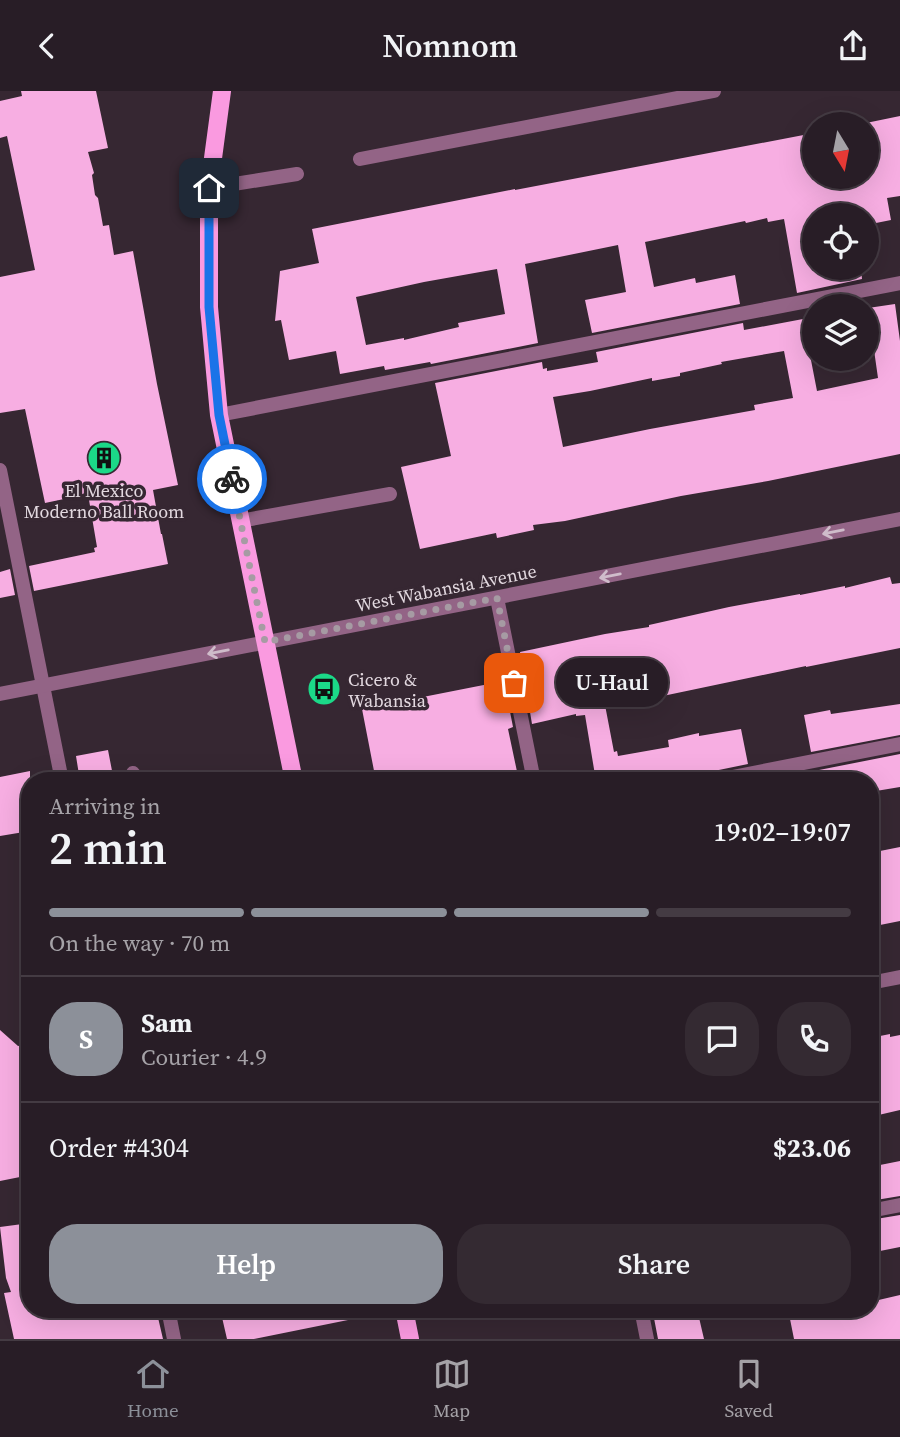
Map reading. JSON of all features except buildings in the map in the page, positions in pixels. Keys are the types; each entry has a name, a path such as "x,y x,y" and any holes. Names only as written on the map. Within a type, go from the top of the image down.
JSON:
{"main road":[{"path":"222,91 209,188 209,307 219,415 292,772"},
{"path":"406,1318 410,1339"}],"street":[{"path":"359,159 714,91"},
{"path":"209,188 297,174"},
{"path":"219,415 900,283"},
{"path":"0,470 60,772"},
{"path":"240,521 390,494"},
{"name":"West Wabansia Avenue","path":"0,694 900,519"},
{"path":"497,598 532,772"},
{"path":"758,772 900,744"},
{"path":"879,981 900,977"},
{"path":"879,1209 900,1205"},
{"path":"169,1318 173,1339"},
{"path":"643,1318 648,1339"}],"way so far":[{"path":"232,479 265,642 497,598 514,683"}],"place":[{"name":"El Mexico Moderno Ball Room","path":"104,458"},
{"name":"U-Haul","path":"514,683"},
{"name":"Cicero & Wabansia","path":"324,689"}],"route":[{"path":"209,188 209,307 219,415 232,479"}]}
